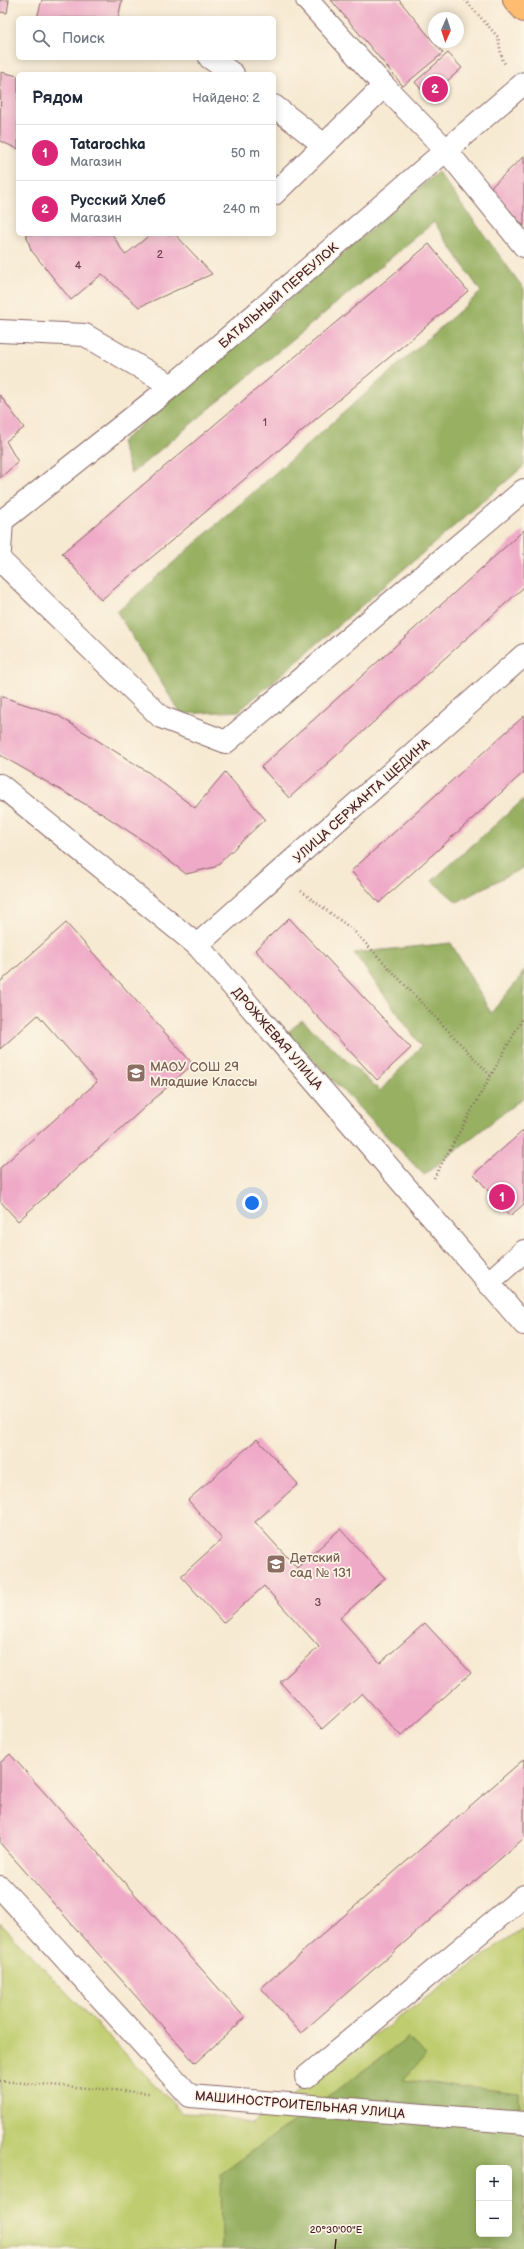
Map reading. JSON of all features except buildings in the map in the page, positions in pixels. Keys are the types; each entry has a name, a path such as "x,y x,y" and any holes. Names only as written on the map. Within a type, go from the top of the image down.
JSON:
{"main road":[{"path":"514,0 524,10"}],"street":[{"path":"308,0 384,86 446,150 524,246"},
{"path":"213,60 230,72"},
{"name":"БАТАЛЬНЫЙ ПЕРЕУЛОК","path":"0,551 2,521 172,386 524,83"},
{"path":"276,192 384,86"},
{"path":"276,108 324,144"},
{"path":"0,331 85,335 172,386"},
{"path":"0,560 161,717 226,742 524,490"},
{"name":"УЛИЦА СЕРЖАНТА ЩЕДИНА","path":"198,945 524,655"},
{"name":"ДРОЖЖЕВАЯ УЛИЦА","path":"0,785 198,945 524,1324"},
{"path":"488,1283 524,1251"},
{"name":"МАШИНОСТРОИТЕЛЬНАЯ УЛИЦА","path":"0,1887 190,2096 524,2123"},
{"path":"306,2077 524,1896"}],"path":[{"path":"465,0 498,36 502,59"},
{"path":"278,873 353,930 490,1075"},
{"path":"420,1204 524,1016"},
{"path":"0,2081 190,2096"}],"green space":[{"path":"438,172 524,289 524,466 239,711 181,714 117,612 481,292 434,222 131,474 121,442"},
{"path":"524,799 524,867 457,902 432,881"},
{"path":"451,943 491,1013 520,978 524,970 524,1097 424,1175 287,1033 302,1020 380,1091 421,1046 354,953"},
{"path":"0,1923 182,2113 204,2114 252,2124 524,1927 524,2249 0,2249"},
{"path":"408,2038 426,2055 403,2080 519,2093 524,2180 524,2249 222,2249 221,2174"}],"place":[{"name":"Русский Хлеб","path":"435,89"},
{"name":"МАОУ СОШ 29 Младшие Классы","path":"136,1073"},
{"name":"Tatarochka","path":"502,1197"},
{"name":"Детский сад № 131","path":"276,1564"}]}
